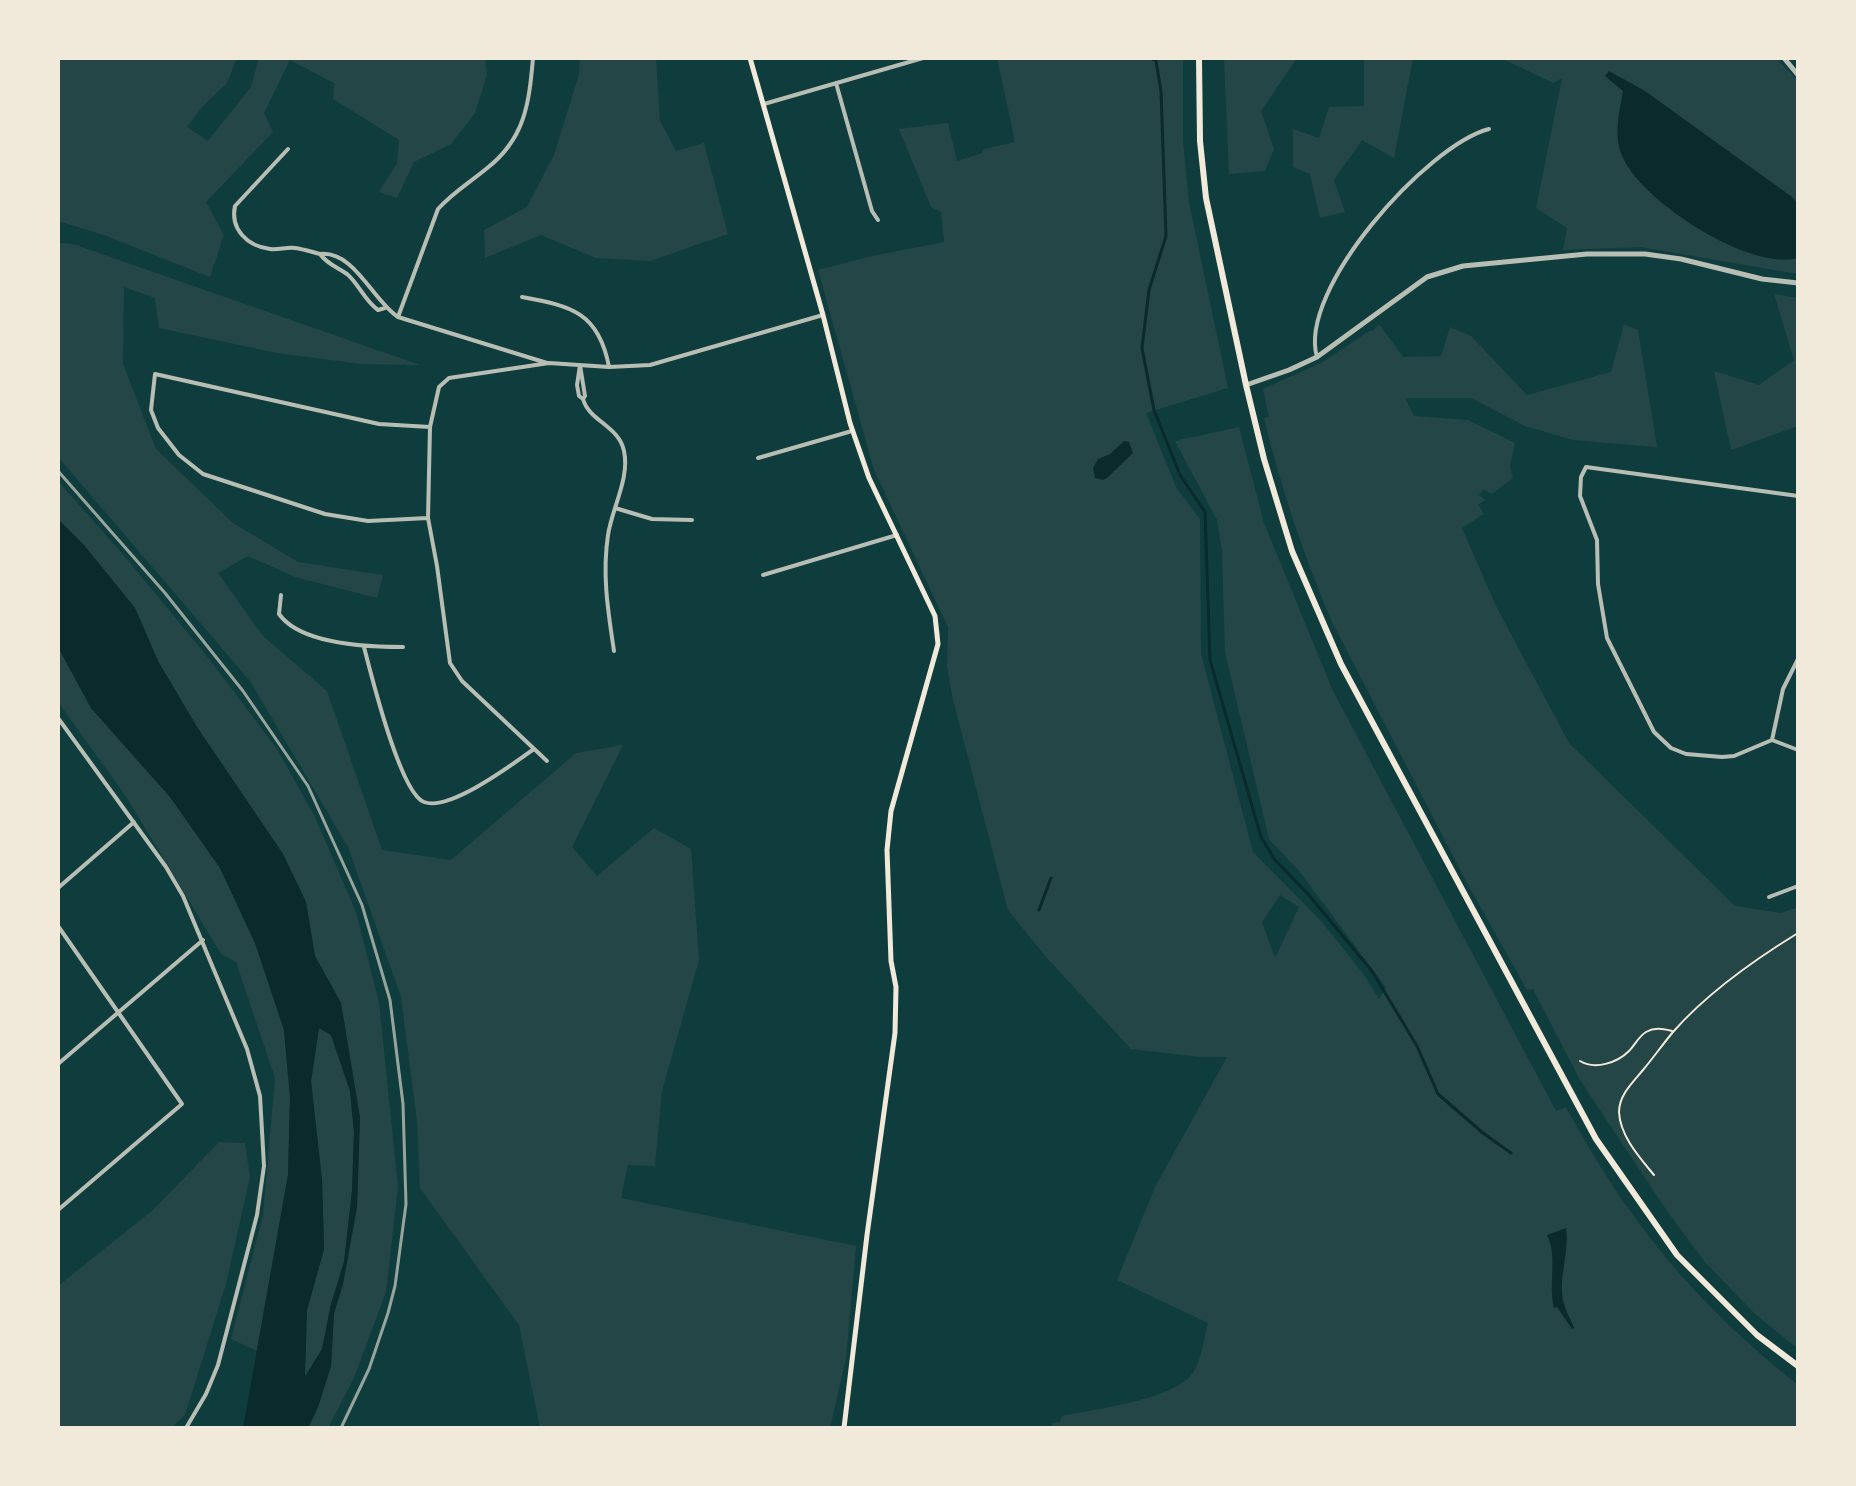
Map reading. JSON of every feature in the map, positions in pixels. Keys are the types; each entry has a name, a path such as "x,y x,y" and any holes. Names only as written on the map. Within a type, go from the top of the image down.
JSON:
{"main road":[{"path":"750,58 823,315 852,431 869,478 935,616 939,634 931,673 891,811 887,850 891,961 896,987 895,1033 844,1428"},
{"path":"1199,58 1198,101 1206,198 1246,385 1289,543 1341,664 1596,1139 1677,1255 1757,1335 1798,1366"}],"street":[{"path":"398,317 438,209 506,152 522,125 533,58"},
{"path":"764,104 923,58"},
{"path":"1784,58 1798,75"},
{"path":"836,83 872,211 878,220"},
{"path":"1317,357 1314,339 1326,302 1340,270 1375,217 1449,151 1473,135 1489,129"},
{"path":"288,149 235,206 233,218 240,234 268,249 292,247 328,253 353,266 385,308 398,317 549,363"},
{"path":"1246,385 1317,357 1427,277 1463,266 1587,254 1634,253 1681,259 1762,279 1798,283"},
{"path":"320,254 349,276 369,304 378,310 385,308"},
{"path":"522,297 561,306 593,323 605,344 609,367"},
{"path":"547,761 462,681 450,663 428,518 430,427 439,387 449,378 549,363 609,367 650,365 823,315"},
{"path":"580,365 579,396 587,409 616,434 624,450 624,471 609,530 605,574 614,651"},
{"path":"428,518 368,521 325,514 203,474 179,455 158,428 151,410 155,374 379,424 430,427"},
{"path":"758,458 852,431"},
{"path":"1798,496 1586,467 1581,477 1580,496 1597,540 1598,584 1607,638 1654,732 1671,748 1686,754 1722,757 1754,749 1772,740 1798,750"},
{"path":"615,508 652,519 692,520"},
{"path":"763,575 897,535"},
{"path":"281,595 279,614 293,628 364,647 403,647"},
{"path":"364,647 392,746 413,794 424,802 438,803 465,793 534,749"},
{"path":"1772,740 1783,689 1798,659"},
{"path":"58,718 175,882 203,940 253,1065 262,1110 264,1166 257,1215 222,1352 206,1394 186,1428"},
{"path":"58,888 134,822"},
{"path":"1769,897 1798,886"},
{"path":"58,926 182,1104 58,1210"},
{"path":"58,1064 203,940"}],"path":[{"path":"1654,1175 1636,1155 1621,1120 1620,1105 1627,1089 1674,1031 1740,971 1798,933"},
{"path":"1580,1061 1591,1066 1602,1065 1628,1053 1647,1031 1660,1028 1674,1031"}],"shaded area":[{"path":"58,58 237,58 227,83 187,127 208,141 251,87 259,58 485,58 487,75 475,113 451,144 414,162 397,198 379,192 397,163 399,140 333,99 334,83 290,60 264,113 273,132 206,202 224,235 210,277 104,235 58,221"},
{"path":"580,58 656,58 660,121 676,151 704,143 728,234 650,261 596,258 541,235 485,258 484,230 527,207 554,155 579,74"},
{"path":"997,58 1183,58 1183,141 1189,202 1228,388 1146,413 1176,487 1200,519 1201,654 1253,852 1322,922 1365,976 1379,999 1386,988 1300,872 1269,839 1225,652 1222,551 1217,520 1175,441 1239,427 1264,523 1333,691 1556,1111 1566,1107 1639,1224 1696,1291 1727,1323 1798,1385 1798,1428 1052,1428 1052,1423 1060,1422 1062,1416 1134,1402 1171,1389 1185,1381 1197,1366 1208,1323 1117,1280 1155,1187 1227,1057 1131,1049 1046,957 1008,910 953,700 947,666 948,627 874,470 818,270 944,242 941,212 931,207 899,129 948,123 957,161 982,153 984,149 1015,142","holes":["1280,895 1299,907 1275,958 1262,922"]},
{"path":"1224,58 1297,58 1261,111 1274,149 1265,171 1229,174"},
{"path":"1364,58 1413,58 1394,158 1362,140 1334,180 1345,212 1320,218 1310,174 1293,167 1293,129 1319,138 1329,107 1364,106"},
{"path":"1501,58 1776,58 1798,81 1798,274 1640,247 1563,250 1567,228 1536,208 1562,78 1553,83"},
{"path":"1609,71 1645,91 1792,197 1798,204 1798,258 1777,259 1726,244 1674,212 1652,194 1634,175 1620,150 1618,125 1623,91 1605,76"},
{"path":"58,243 73,244 420,365 361,364 277,353 159,328 155,298 124,287 123,364 156,449 233,523 298,562 383,575 377,598 295,577 248,556 218,573 263,636 327,691 382,850 451,860 576,753 623,745 572,847 597,876 654,828 691,849 699,960 662,1091 655,1166 628,1165 621,1198 856,1246 846,1358 830,1428 540,1428 519,1325 420,1188 417,1121 401,997 348,847 250,681 58,457"},
{"path":"1774,294 1798,298 1798,426 1731,450 1714,371 1759,385 1794,360"},
{"path":"1379,324 1403,357 1441,356 1450,327 1471,336 1527,395 1611,372 1624,324 1638,330 1657,447 1573,440 1525,426 1471,398 1405,398 1414,416 1468,420 1515,443 1510,466 1513,478 1492,494 1483,489 1479,495 1485,500 1478,505 1484,514 1462,528 1496,606 1569,743 1735,906 1781,913 1798,907 1798,1349 1755,1314 1705,1262 1667,1211 1580,1080 1533,989 1527,990 1467,883 1332,622 1278,471 1264,418 1269,417 1263,389 1321,363 1372,332"},
{"path":"1124,441 1129,442 1133,453 1107,478 1095,478 1093,468 1098,459 1110,454"},
{"path":"58,481 210,660 277,749 315,817 356,912 379,1002 398,1187 386,1292 354,1378 328,1428 308,1428 331,1366 334,1313 343,1284 357,1207 360,1118 341,1003 315,956 306,902 283,854 197,727 158,661 135,608 83,544 58,519"},
{"path":"58,519 83,544 135,608 158,661 197,727 283,854 306,902 315,956 341,1003 360,1118 357,1207 343,1284 334,1313 331,1366 308,1428 243,1428 288,1175 290,1097 284,1030 255,943 220,868 170,797 91,708 58,647","holes":["319,1028 331,1035 350,1091 354,1132 352,1191 344,1262 322,1349 305,1377 307,1310 324,1249 322,1180 311,1081"]},
{"path":"58,647 91,708 170,797 220,868 255,943 284,1030 290,1097 288,1175 257,1351 231,1339 263,1215 275,1078 236,962 221,954 127,798 58,702"},
{"path":"319,1028 331,1035 350,1091 354,1132 352,1191 344,1262 322,1349 304,1378 307,1310 324,1249 322,1180 311,1081"},
{"path":"219,1142 245,1143 250,1177 226,1284 185,1415 171,1428 58,1428 58,1286 153,1210"},
{"path":"1566,1228 1562,1295 1572,1329 1557,1307 1554,1308 1552,1252 1547,1235"}],"waterway":[{"path":"1151,58 1156,61 1161,91 1166,236 1149,290 1142,348 1154,410 1180,475 1205,512 1210,660 1261,837 1275,860 1372,971 1417,1046 1438,1094 1511,1153"},
{"path":"1039,910 1051,878"}],"railway":[{"path":"58,471 165,593 243,691 308,786 362,905 390,1000 403,1104 406,1204 395,1286 388,1313 369,1369 341,1428"}]}
